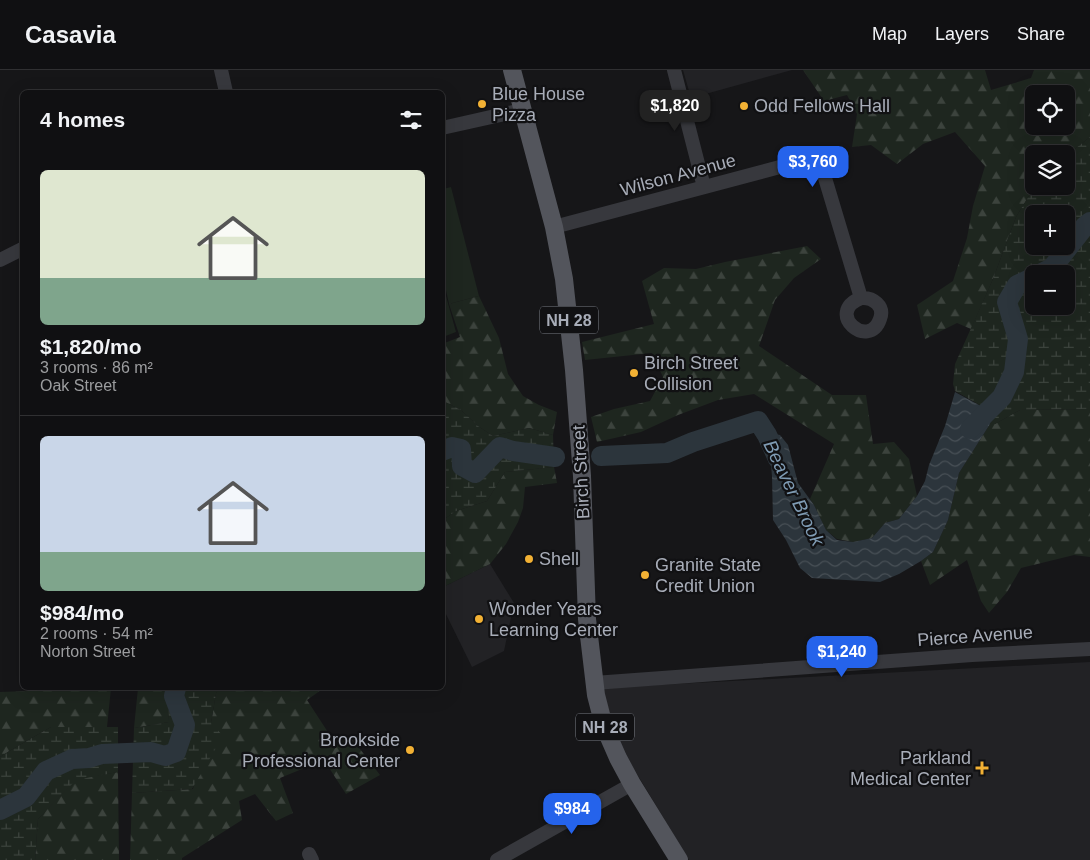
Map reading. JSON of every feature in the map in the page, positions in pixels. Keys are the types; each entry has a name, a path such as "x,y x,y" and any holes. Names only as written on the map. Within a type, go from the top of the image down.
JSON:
{"main road":[{"name":"Birch Street","path":"512,70 554,227 564,279 574,370 582,476 587,619 594,682 600,711 611,743 632,784 679,860"}],"street":[{"path":"221,70 226,90"},
{"path":"674,70 704,187"},
{"path":"445,127 522,110"},
{"name":"Wilson Avenue","path":"554,227 806,160 816,161 822,168 861,298"},
{"path":"0,260 20,250"},
{"name":"Pierce Avenue","path":"594,682 981,654 1090,649"},
{"path":"497,860 632,784"}],"shaded area":[{"path":"683,70 792,70 691,98"},
{"name":"Wonder Years Learning Center","path":"490,564 514,603 504,651 472,667 445,612 445,586"},
{"path":"1090,662 1090,860 689,860 620,746 602,688"}],"green space":[{"path":"803,70 985,70 991,90 1031,78 1034,70 1090,70 1090,137 1075,149 1075,145 1025,145 1025,195 1029,195 1016,217 993,279 971,329 957,323 925,339 917,305 953,281 967,238 973,206 985,166 955,132 923,144 897,164 871,145 852,147 857,114 847,95 824,101"},
{"path":"1090,137 1090,409 1020,410 995,424 990,424 992,412 955,391 953,384 955,364 993,279 1016,217 1029,195 1075,195 1075,149"},
{"path":"451,187 479,296 449,304 445,286 445,188"},
{"path":"807,246 821,259 794,278 775,300 759,346 832,395 866,395 873,444 894,442 909,459 917,496 899,519 885,523 872,538 853,542 837,539 826,530 810,499 834,444 754,394 718,400 641,432 597,442 591,417 614,409 650,401 663,377 652,353 585,360 582,342 654,324 642,281 664,268 696,269"},
{"path":"445,292 456,332 445,336"},
{"path":"479,296 499,338 508,374 523,396 557,412 553,435 529,428 493,436 478,426 461,410 445,402 445,343 460,337 449,304"},
{"path":"445,402 461,410 478,426 493,436 529,428 553,435 554,467 505,472 487,501 456,511 445,519"},
{"path":"1090,409 1090,557 1074,555 1021,568 1007,592 989,613 981,601 967,560 930,585 921,561 933,552 948,520 959,473 990,424 995,424 1020,410"},
{"path":"554,467 557,483 525,487 523,508 518,522 506,544 490,564 445,586 445,519 456,511 487,501 505,472"},
{"path":"111,690 107,727 51,727 0,757 0,692"},
{"path":"138,690 168,690 169,722 134,728"},
{"path":"168,690 217,690 211,723 223,736 192,789 132,793 134,728 169,722"},
{"path":"217,690 321,690 307,700 335,743 350,736 380,775 346,794 324,760 280,778 293,813 276,821 255,794 239,801 242,820 182,858 182,860 130,860 132,793 193,789 211,723"},
{"path":"51,727 118,727 118,772 76,780 38,819 35,860 0,860 0,757"},
{"path":"118,772 119,860 35,860 38,819 76,779"}],"water":[{"path":"955,392 992,412 990,424 959,473 948,520 933,552 899,574 880,582 812,578 800,568 786,540 773,520 770,453 763,437 770,433 780,435 788,445 798,483 814,505 826,530 837,540 853,542 872,538 885,523 899,519 917,496 925,481"}],"waterway":[{"name":"Beaver Brook","path":"1054,265 1090,222"},
{"name":"Beaver Brook","path":"970,429 1002,397 1014,372 1018,339 1007,302 1017,285 1025,281"},
{"name":"Beaver Brook","path":"601,456 667,453 693,442 758,421 778,459"},
{"name":"Beaver Brook","path":"445,450 452,447 461,449 462,466 475,473 500,447 513,451 555,457"},
{"name":"Beaver Brook","path":"0,810 26,797 46,771 72,759 89,758 102,754 151,752 165,756 176,752 185,725 174,696 176,690"}],"place":[{"name":"Blue House Pizza","path":"482,104"},
{"name":"Odd Fellows Hall","path":"744,106"},
{"name":"Birch Street Collision","path":"634,373"},
{"name":"Shell","path":"529,559"},
{"name":"Granite State Credit Union","path":"645,575"},
{"name":"Wonder Years Learning Center","path":"479,619"},
{"name":"Brookside Professional Center","path":"410,750"},
{"name":"Parkland Medical Center","path":"982,768"}]}
